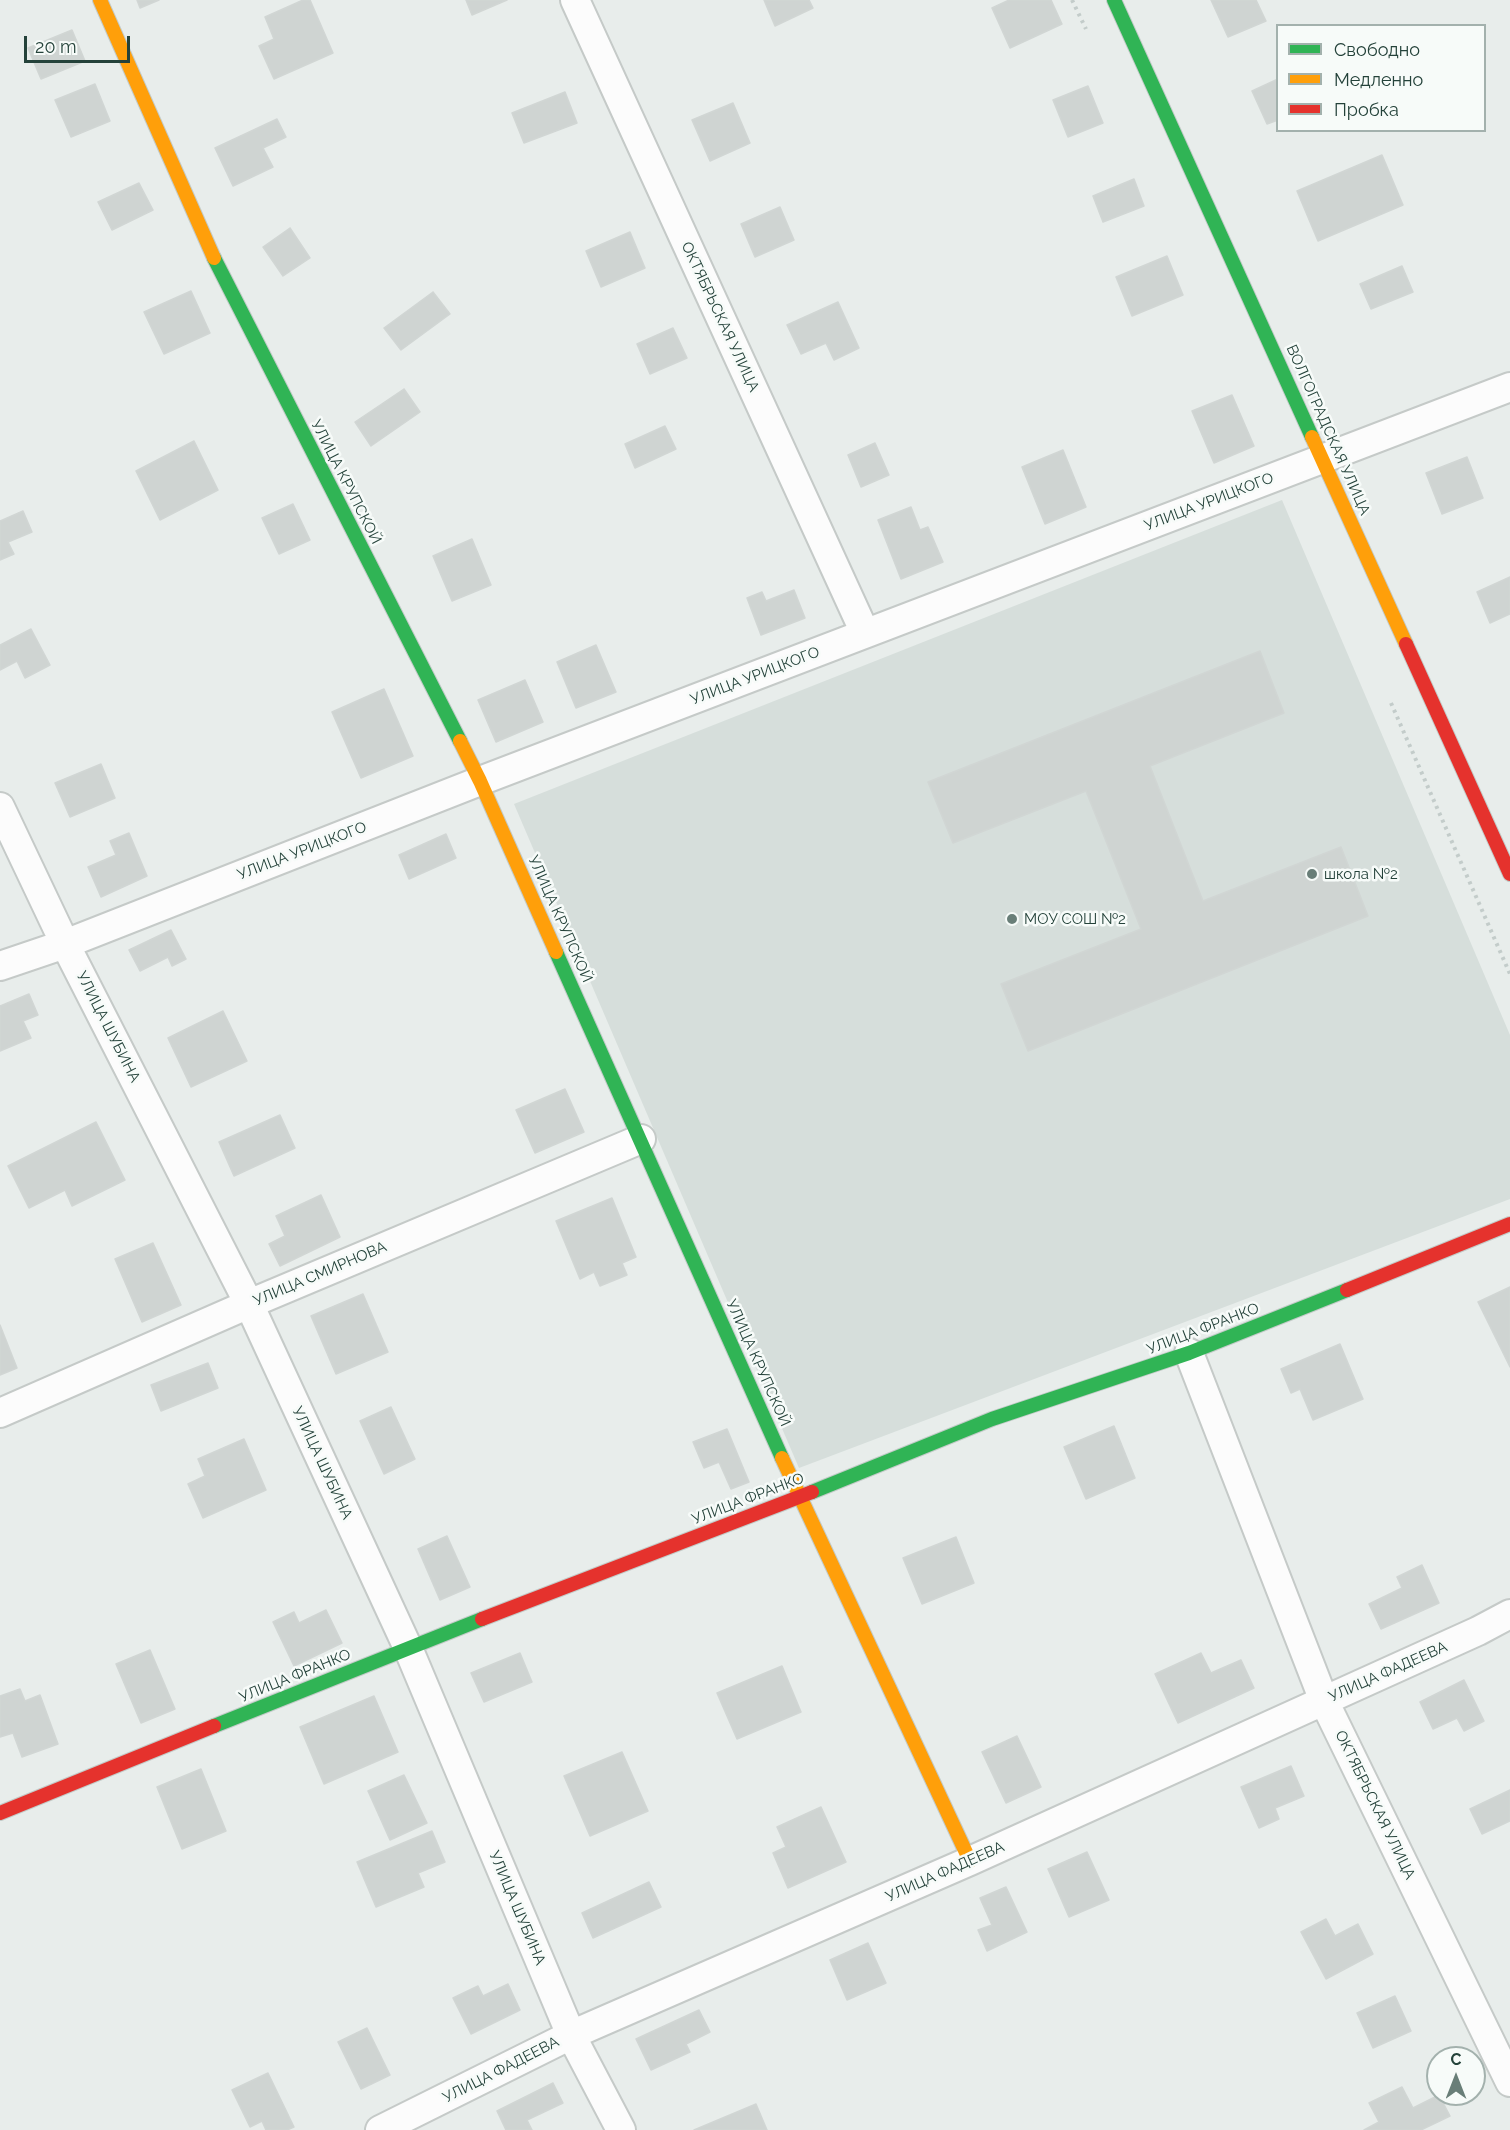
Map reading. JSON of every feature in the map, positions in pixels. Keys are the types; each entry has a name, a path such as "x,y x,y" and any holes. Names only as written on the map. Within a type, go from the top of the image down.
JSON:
{"street":[{"name":"УЛИЦА КРУПСКОЙ","path":"100,0 215,260 480,781 799,1497 970,1861"},
{"name":"ОКТЯБРЬСКАЯ УЛИЦА","path":"575,0 865,633"},
{"name":"ВОЛГОГРАДСКАЯ УЛИЦА","path":"1114,0 1510,874"},
{"name":"УЛИЦА УРИЦКОГО","path":"0,966 65,944 480,781 1510,387"},
{"name":"УЛИЦА ШУБИНА","path":"0,807 65,944 249,1304 408,1648 571,2035 621,2130"},
{"name":"УЛИЦА СМИРНОВА","path":"0,1413 249,1304 641,1139"},
{"name":"УЛИЦА ФРАНКО","path":"0,1813 408,1648 799,1497 992,1419 1189,1353 1510,1224"},
{"name":"ОКТЯБРЬСКАЯ УЛИЦА","path":"1189,1353 1324,1701 1510,2082"},
{"name":"УЛИЦА ФАДЕЕВА","path":"380,2130 571,2035 970,1861 1478,1631 1510,1614"}],"shaded area":[{"name":"МОУ СОШ №2","path":"1282,500 1510,1035 1510,1199 799,1468 514,804"}],"building":[{"path":"137,0 159,0 140,8"},
{"path":"303,0 310,0 333,53 274,79 259,46 274,39 265,17"},
{"path":"466,0 507,0 472,15"},
{"path":"764,0 809,0 813,8 775,26"},
{"path":"1009,0 1051,0 1062,24 1010,48 992,8"},
{"path":"1211,0 1256,0 1266,21 1228,37"},
{"path":"72,30 85,61 41,79 28,48"},
{"path":"1276,80 1276,121 1267,124 1252,91"},
{"path":"95,84 110,121 71,137 55,100"},
{"path":"1088,86 1103,123 1068,137 1053,100"},
{"path":"565,92 577,123 524,143 512,113"},
{"path":"733,103 750,143 710,161 692,120"},
{"path":"277,119 286,137 263,148 273,167 233,186 215,148"},
{"path":"1382,155 1403,205 1318,241 1297,191"},
{"path":"1134,179 1144,206 1103,222 1093,196"},
{"path":"139,183 153,210 112,230 98,202"},
{"path":"780,207 794,240 755,257 741,224"},
{"path":"290,228 310,258 283,276 263,247"},
{"path":"630,232 645,268 601,287 586,251"},
{"path":"1167,256 1183,295 1132,316 1116,277"},
{"path":"1402,266 1413,292 1371,309 1360,284"},
{"path":"191,291 210,333 164,354 144,312"},
{"path":"433,292 450,314 401,350 384,328"},
{"path":"838,302 859,348 834,360 826,343 801,354 787,325"},
{"path":"673,328 687,358 650,374 637,344"},
{"path":"404,389 420,412 371,446 355,422"},
{"path":"1232,395 1254,446 1214,463 1192,411"},
{"path":"665,426 676,449 635,468 625,444"},
{"path":"194,441 218,490 160,520 136,471"},
{"path":"875,443 889,475 861,487 848,455"},
{"path":"1063,450 1086,507 1045,524 1022,467"},
{"path":"1467,457 1483,498 1442,514 1426,473"},
{"path":"293,504 310,540 279,554 262,518"},
{"path":"911,507 920,530 928,527 943,562 901,579 878,520"},
{"path":"23,511 32,532 8,542 14,554 0,560 0,521"},
{"path":"472,539 491,585 452,601 433,556"},
{"path":"1510,577 1510,614 1490,623 1477,592"},
{"path":"794,590 805,618 761,635 747,598 762,592 766,601"},
{"path":"31,629 50,665 25,678 17,661 0,670 0,645"},
{"path":"596,645 616,692 576,708 557,662"},
{"name":"школа №2","path":"1260,651 1284,713 1150,766 1203,901 1341,847 1368,916 1028,1051 1001,984 1141,929 1086,791 953,843 928,782"},
{"path":"525,680 543,722 496,742 478,700"},
{"path":"384,689 413,756 361,778 332,712"},
{"path":"101,764 115,798 70,817 55,783"},
{"path":"129,833 147,876 101,897 88,867 116,855 110,841"},
{"path":"446,834 456,858 409,879 399,855"},
{"path":"171,930 186,959 172,966 168,957 140,971 129,950"},
{"path":"29,994 38,1015 23,1021 31,1038 0,1051 0,1006"},
{"path":"223,1011 247,1061 191,1087 168,1038"},
{"path":"565,1089 584,1132 535,1153 516,1110"},
{"path":"280,1115 295,1148 234,1176 219,1142"},
{"path":"96,1122 125,1180 72,1206 65,1190 29,1208 8,1166"},
{"path":"321,1195 340,1237 280,1266 269,1244 285,1236 276,1216"},
{"path":"612,1198 636,1257 622,1263 627,1275 600,1286 594,1272 580,1279 556,1221"},
{"path":"153,1243 181,1305 142,1322 115,1259"},
{"path":"1510,1287 1510,1367 1478,1302"},
{"path":"363,1294 388,1352 336,1374 311,1316"},
{"path":"0,1325 17,1368 0,1375"},
{"path":"1340,1344 1363,1399 1313,1420 1300,1389 1291,1393 1281,1369"},
{"path":"208,1363 218,1388 161,1411 151,1385"},
{"path":"391,1407 415,1459 384,1474 360,1421"},
{"path":"1114,1426 1135,1478 1086,1499 1064,1447"},
{"path":"727,1429 749,1482 731,1489 719,1462 704,1468 693,1442"},
{"path":"244,1439 266,1490 203,1518 188,1484 205,1476 198,1459"},
{"path":"447,1536 470,1587 440,1600 418,1549"},
{"path":"956,1537 974,1583 922,1604 903,1558"},
{"path":"1422,1565 1439,1603 1381,1629 1369,1604 1402,1588 1397,1577"},
{"path":"326,1610 342,1643 294,1666 273,1622 294,1612 299,1623"},
{"path":"150,1650 175,1709 141,1723 116,1664"},
{"path":"520,1653 532,1682 484,1702 471,1673"},
{"path":"1201,1653 1211,1673 1241,1660 1254,1688 1178,1723 1155,1674"},
{"path":"782,1666 801,1712 737,1739 717,1693"},
{"path":"1464,1680 1484,1721 1464,1731 1457,1718 1433,1729 1420,1702"},
{"path":"20,1689 25,1701 40,1695 58,1744 22,1757 13,1733 0,1737 0,1696"},
{"path":"374,1696 398,1752 324,1784 300,1727"},
{"path":"1017,1736 1041,1787 1006,1803 982,1752"},
{"path":"622,1752 648,1811 590,1836 564,1776"},
{"path":"1291,1766 1304,1796 1275,1808 1279,1819 1259,1828 1241,1787"},
{"path":"201,1769 226,1831 182,1849 157,1787"},
{"path":"404,1775 427,1823 390,1840 368,1791"},
{"path":"1510,1790 1510,1821 1482,1834 1470,1809"},
{"path":"821,1807 846,1862 788,1888 773,1853 786,1847 777,1827"},
{"path":"432,1831 445,1862 418,1873 424,1887 376,1907 357,1862"},
{"path":"1087,1852 1109,1900 1069,1917 1048,1869"},
{"path":"649,1882 661,1907 593,1938 582,1913"},
{"path":"1006,1887 1027,1932 987,1951 978,1930 992,1925 980,1898"},
{"path":"1326,1919 1335,1936 1358,1924 1373,1954 1326,1979 1301,1932"},
{"path":"868,1943 886,1983 847,2000 830,1960"},
{"path":"508,1984 520,2010 471,2034 453,1998 478,1986 483,1996"},
{"path":"1395,1996 1411,2031 1373,2048 1357,2013"},
{"path":"699,2010 710,2032 686,2044 690,2052 651,2070 636,2039"},
{"path":"367,2028 390,2075 361,2089 338,2042"},
{"path":"268,2073 294,2127 287,2130 266,2130 262,2121 250,2127 232,2090"},
{"path":"553,2083 563,2103 527,2120 532,2130 506,2130 497,2111"},
{"path":"1402,2087 1413,2108 1426,2102 1426,2106 1445,2106 1450,2116 1421,2130 1364,2130 1379,2122 1369,2103"},
{"path":"756,2104 767,2130 694,2130"}],"traffic: fast":[{"path":"1114,0 1312,437"},
{"path":"214,258 460,741"},
{"path":"556,952 782,1458"},
{"path":"812,1492 992,1419 1189,1353 1347,1290"},
{"path":"214,1726 482,1619"}],"traffic: slow":[{"path":"100,0 214,258"},
{"path":"1312,437 1406,644"},
{"path":"460,741 556,952"},
{"path":"782,1458 970,1861"}],"traffic: jam":[{"path":"1406,644 1510,874"},
{"path":"1347,1290 1510,1224"},
{"path":"482,1619 812,1492"},
{"path":"0,1813 214,1726"}],"place":[{"name":"школа №2","path":"1312,874"},
{"name":"МОУ СОШ №2","path":"1012,919"}]}
